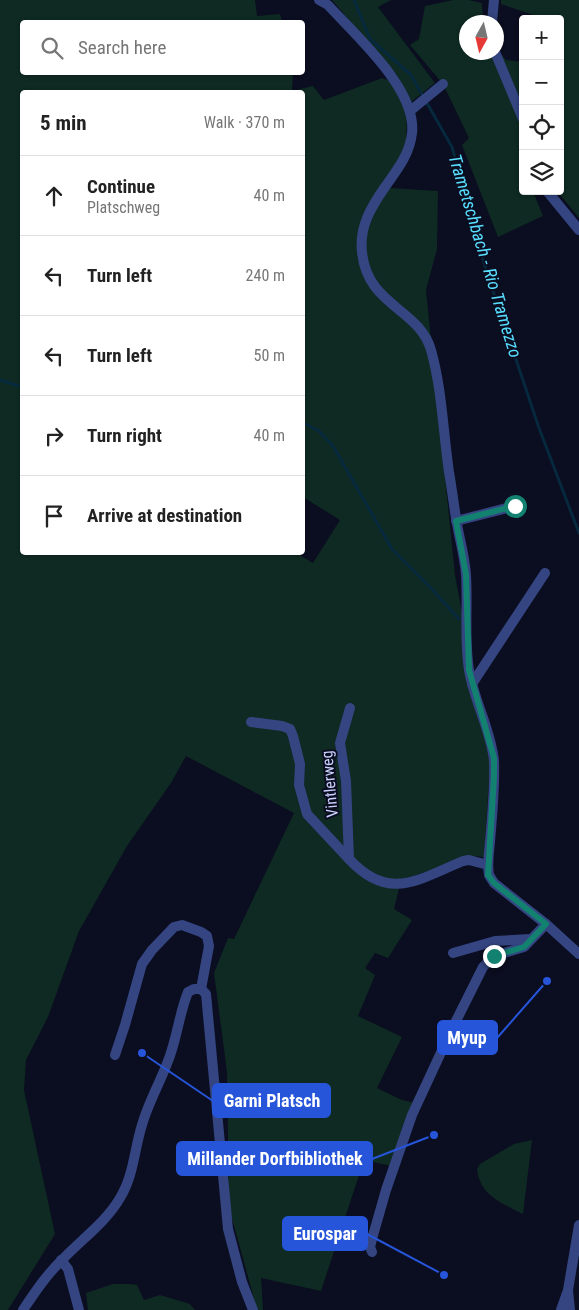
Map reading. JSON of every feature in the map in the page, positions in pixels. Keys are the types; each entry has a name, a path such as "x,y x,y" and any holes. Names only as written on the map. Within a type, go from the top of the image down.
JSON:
{"street":[{"path":"319,0 328,6 392,76 413,109 409,148 394,175 372,205 363,228 362,252 373,286 421,330 431,349 439,390 456,521 466,574 469,670 494,758 488,875 579,954"},
{"path":"493,15 494,0"},
{"path":"498,60 519,109"},
{"path":"413,109 439,88"},
{"path":"550,195 579,230"},
{"path":"456,521 515,506"},
{"path":"472,684 545,573"},
{"name":"Vintlerweg","path":"349,859 346,781 340,743 350,708"},
{"name":"Vintlerweg","path":"251,722 282,726 290,729 300,764 299,785 307,814 361,871 374,880 387,884 412,881 469,860 488,865"},
{"path":"372,1252 370,1247 386,1190 412,1115 483,967 494,956 524,947 546,924"},
{"path":"115,1055 142,964 152,950 174,927 182,925 207,936 209,946 201,989"},
{"path":"454,953 495,941 530,939"},
{"path":"26,1308 46,1277 112,1211 121,1197 133,1166 146,1110 168,1062 188,992 194,989 201,989 206,994 228,1229 242,1282 253,1310"},
{"path":"561,1310 568,1290 579,1225"},
{"path":"61,1260 68,1269 79,1310"},
{"path":"568,1290 572,1308"}],"green space":[{"path":"0,0 255,0 257,16 280,14 282,20 20,20 20,75 293,75 292,90 20,90 20,555 299,555 313,563 340,520 305,498 305,90 296,90 313,86 324,100 382,78 391,81 407,113 406,141 390,188 438,191 437,249 426,290 455,575 490,764 484,857 473,856 401,880 394,909 412,920 388,958 375,953 365,968 375,975 358,1016 402,1037 377,1088 402,1100 415,1103 391,1166 364,1160 321,1291 261,1278 263,1310 257,1310 229,1207 227,1072 214,973 228,938 234,939 294,813 186,756 171,783 127,846 79,931 48,1017 26,1060 24,1090 55,1234 8,1310 0,1310"},
{"path":"332,0 391,0 378,7 435,83 411,102 398,77"},
{"path":"453,0 468,0 482,3 483,15 459,15 459,60 504,60 504,58 506,60 519,62 519,195 535,195 543,216 498,237 462,145 469,138 443,84 410,45 419,39 425,6"},
{"path":"501,0 579,0 579,218 560,195 564,195 564,15 533,15 501,4"},
{"path":"532,1140 523,1214 500,1202 487,1192 482,1186 477,1169 480,1164 514,1144"},
{"path":"113,1284 137,1285 144,1300 160,1295 190,1304 195,1310 88,1310 86,1293"}],"waterway":[{"name":"Trametschbach - Rio Tramezzo","path":"354,0 370,39 411,75 452,147 486,270 539,428 579,533"},
{"path":"0,380 20,386"},
{"path":"305,424 319,431 333,446 392,549 459,619"}],"place":[{"name":"Myup","path":"547,981"},
{"name":"Garni Platsch","path":"142,1053"},
{"name":"Millander Dorfbibliothek","path":"434,1135"},
{"name":"Eurospar","path":"444,1275"}],"route":[{"path":"494,956 524,947 546,924 494,883 488,875 494,758 469,670 465,562 456,521 515,506"}]}
